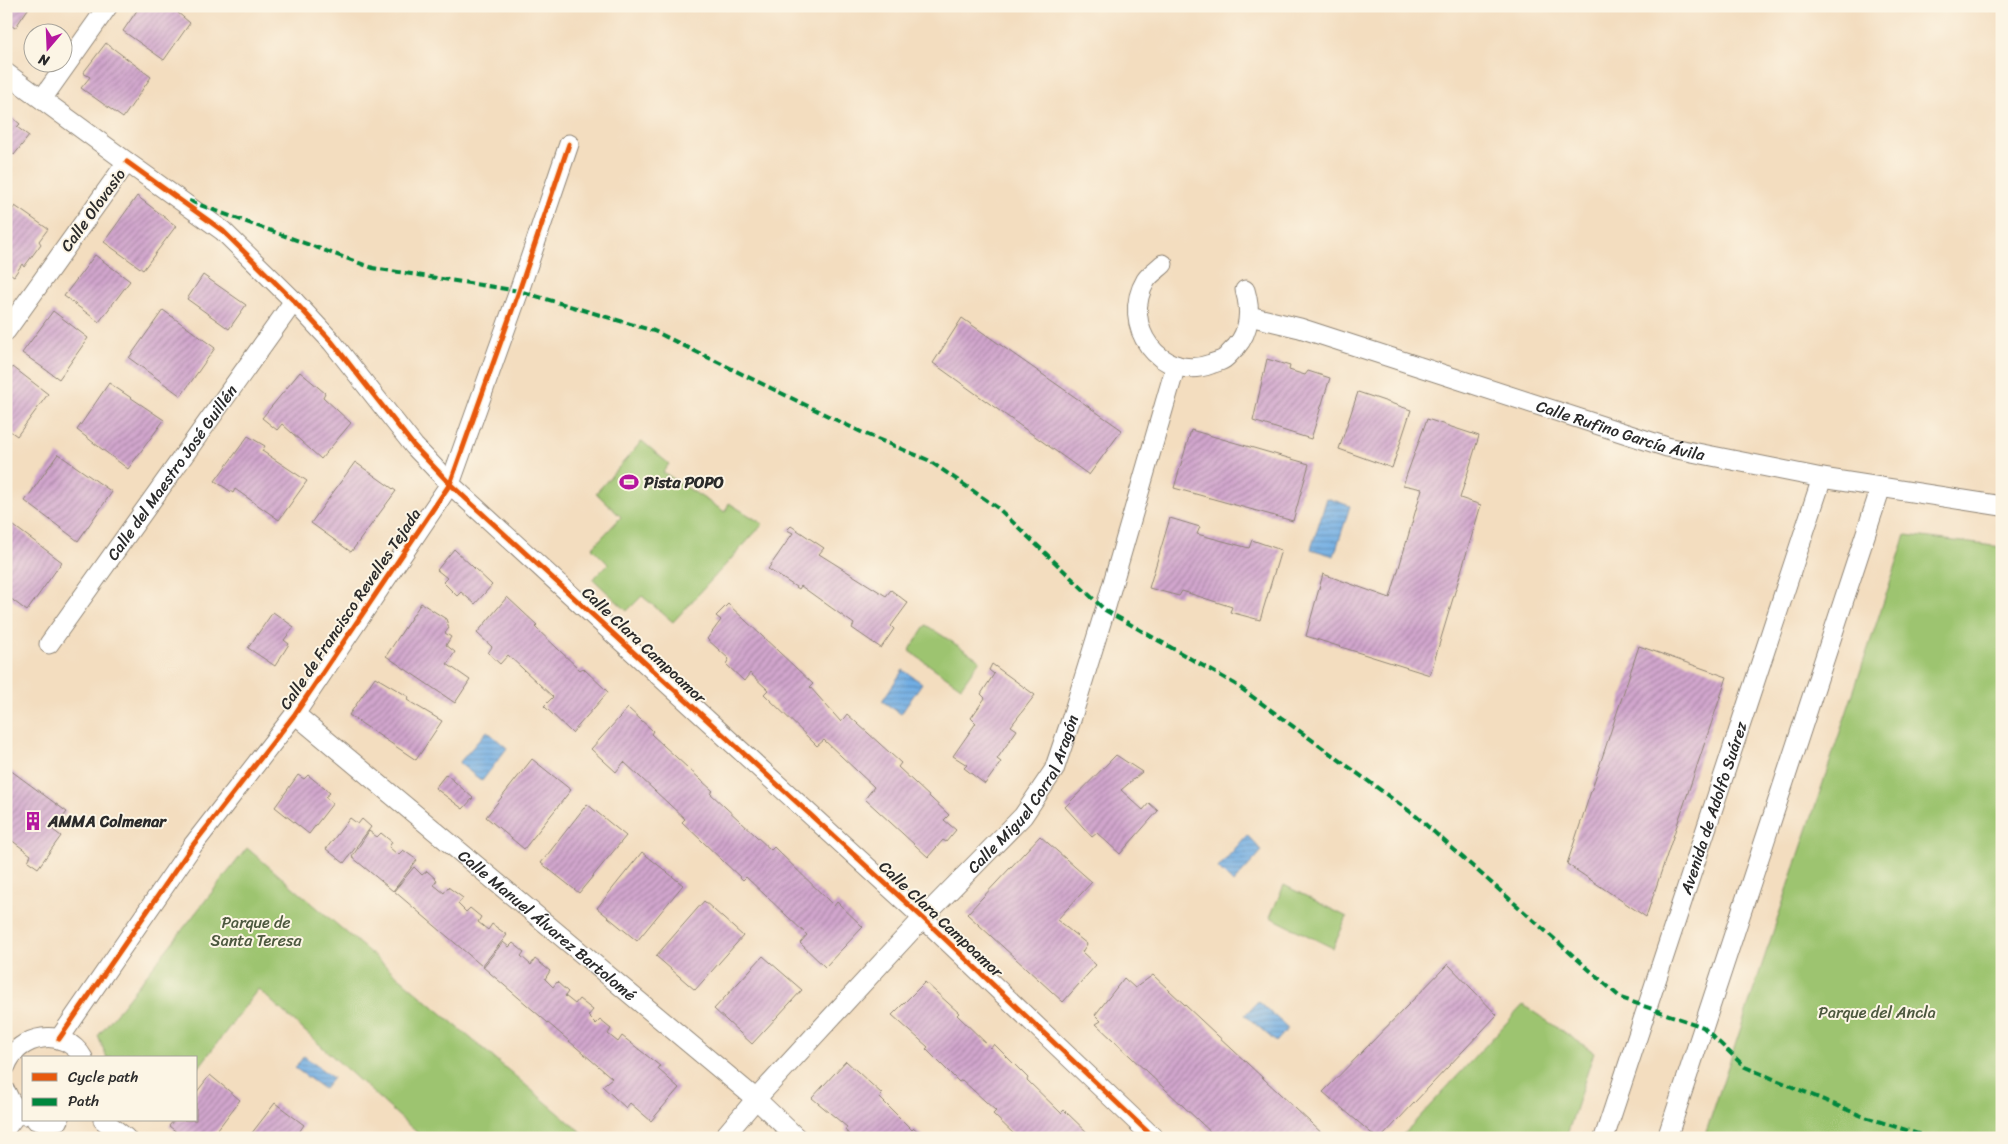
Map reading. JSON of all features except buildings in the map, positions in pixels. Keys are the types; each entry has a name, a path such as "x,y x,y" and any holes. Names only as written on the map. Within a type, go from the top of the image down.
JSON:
{"street":[{"path":"42,99 108,6"},
{"name":"Calle Olovasio","path":"6,73 127,162 6,331"},
{"name":"Calle de Francisco Revelles Tejada","path":"59,1039 194,845 295,714 450,484 520,291 569,144"},
{"name":"Calle Clara Campoamor","path":"127,162 223,232 294,301 332,342 414,446 450,484 924,918 1154,1138"},
{"path":"1163,264 1147,278 1138,298 1137,319 1144,339 1157,355 1176,366 1201,368 1224,359 1242,340 1249,316 1249,303 1245,290"},
{"name":"Calle del Maestro José Guillén","path":"49,644 294,301"},
{"name":"Calle Rufino García Ávila","path":"1249,316 1300,328 1666,447 1822,478 2002,506"},
{"name":"Calle Miguel Corral Aragón","path":"724,1138 756,1099 924,918 1023,816 1054,770 1103,620 1176,366"},
{"name":"Avenida de Adolfo Suárez","path":"1604,1138 1822,478"},
{"path":"1667,1138 1881,487"},
{"name":"Calle Manuel Álvarez Bartolomé","path":"295,714 756,1099 797,1138"},
{"path":"9,1055 23,1044 34,1039 46,1037 59,1039 71,1045 80,1056"},
{"path":"6,1092 10,1101 21,1113 6,1128"},
{"path":"106,1122 126,1138"}],"green space":[{"path":"642,441 669,464 663,472 725,512 729,503 763,524 673,622 642,596 627,611 593,579 608,564 592,548 621,517 596,493"},
{"name":"Parque del Ancla","path":"1906,535 2002,547 2002,1138 1704,1138"},
{"path":"926,625 980,660 961,687 909,651"},
{"name":"Parque de Santa Teresa","path":"247,848 588,1138 423,1138 258,989 198,1068 198,1056 106,1056 98,1036"},
{"path":"1284,885 1347,917 1333,948 1270,917"},
{"path":"1523,1005 1594,1052 1566,1138 1400,1138"}],"water":[{"path":"1327,498 1350,506 1334,556 1311,549"},
{"path":"903,670 922,683 901,714 882,701"},
{"path":"487,731 507,748 482,781 459,763"},
{"path":"1247,835 1262,851 1233,883 1218,868"},
{"path":"1258,1001 1288,1028 1276,1042 1245,1015"},
{"path":"304,1056 333,1078 324,1089 295,1068"}],"marked path":[{"path":"189,201 373,268 519,291 654,331 863,433 928,460 998,508 1105,610 1235,684 1416,816 1621,998 1703,1027 1745,1067 1862,1116 1931,1138"}],"cycle path":[{"path":"59,1039 193,845 295,714 450,484 569,144"},
{"path":"127,162 223,231 294,301 332,342 414,446 450,484 923,918 1154,1138"}],"place":[{"name":"Pista POPO","path":"629,482"},
{"name":"AMMA Colmenar","path":"33,821"}]}
